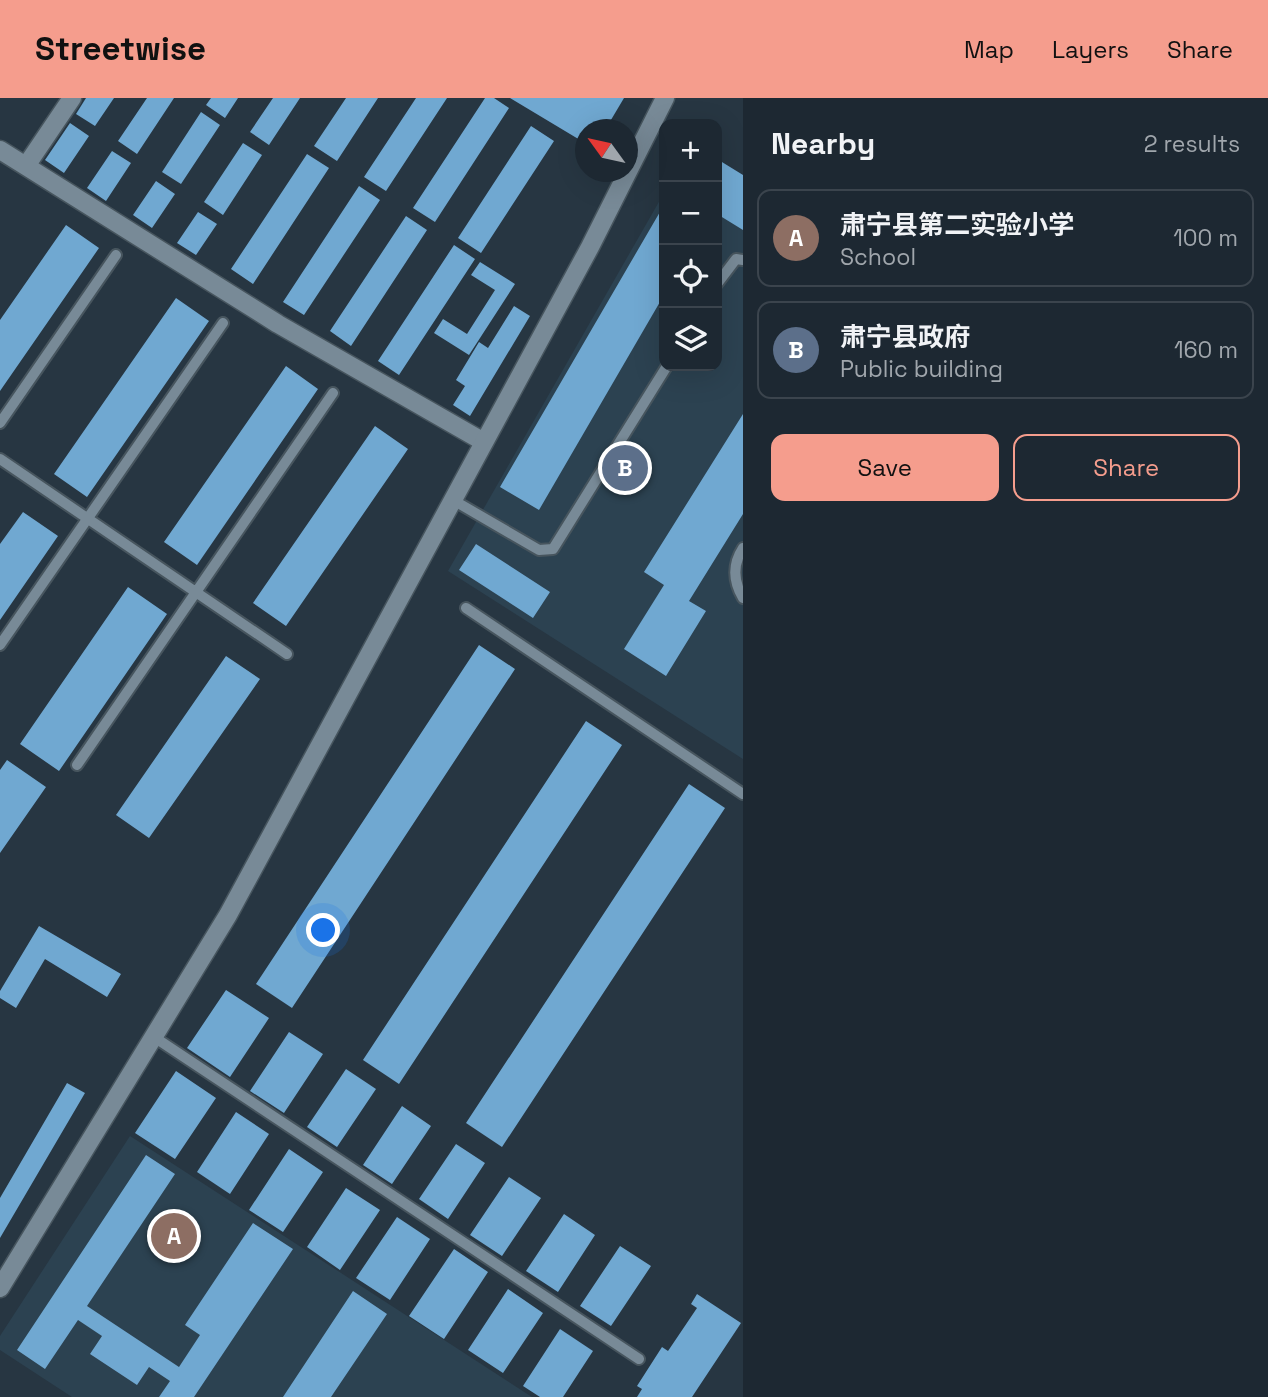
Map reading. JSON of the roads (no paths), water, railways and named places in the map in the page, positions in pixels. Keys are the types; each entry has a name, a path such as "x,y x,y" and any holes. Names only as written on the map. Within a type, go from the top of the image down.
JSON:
{"street":[{"path":"26,166 72,98"},
{"path":"0,1288 228,915 590,247 665,98"},
{"path":"0,150 278,324 484,442"}],"lane":[{"path":"0,423 116,255"},
{"path":"722,277 736,259 743,260"},
{"path":"0,645 223,323"},
{"path":"453,500 539,550 553,550 664,371"},
{"path":"77,765 334,393"},
{"path":"0,459 287,654"},
{"path":"743,548 734,562 735,579 743,598"},
{"path":"466,608 743,794"},
{"path":"154,1037 639,1359"}],"place":[{"name":"肃宁县政府","path":"625,468"},
{"name":"肃宁县第二实验小学","path":"174,1236"}]}
